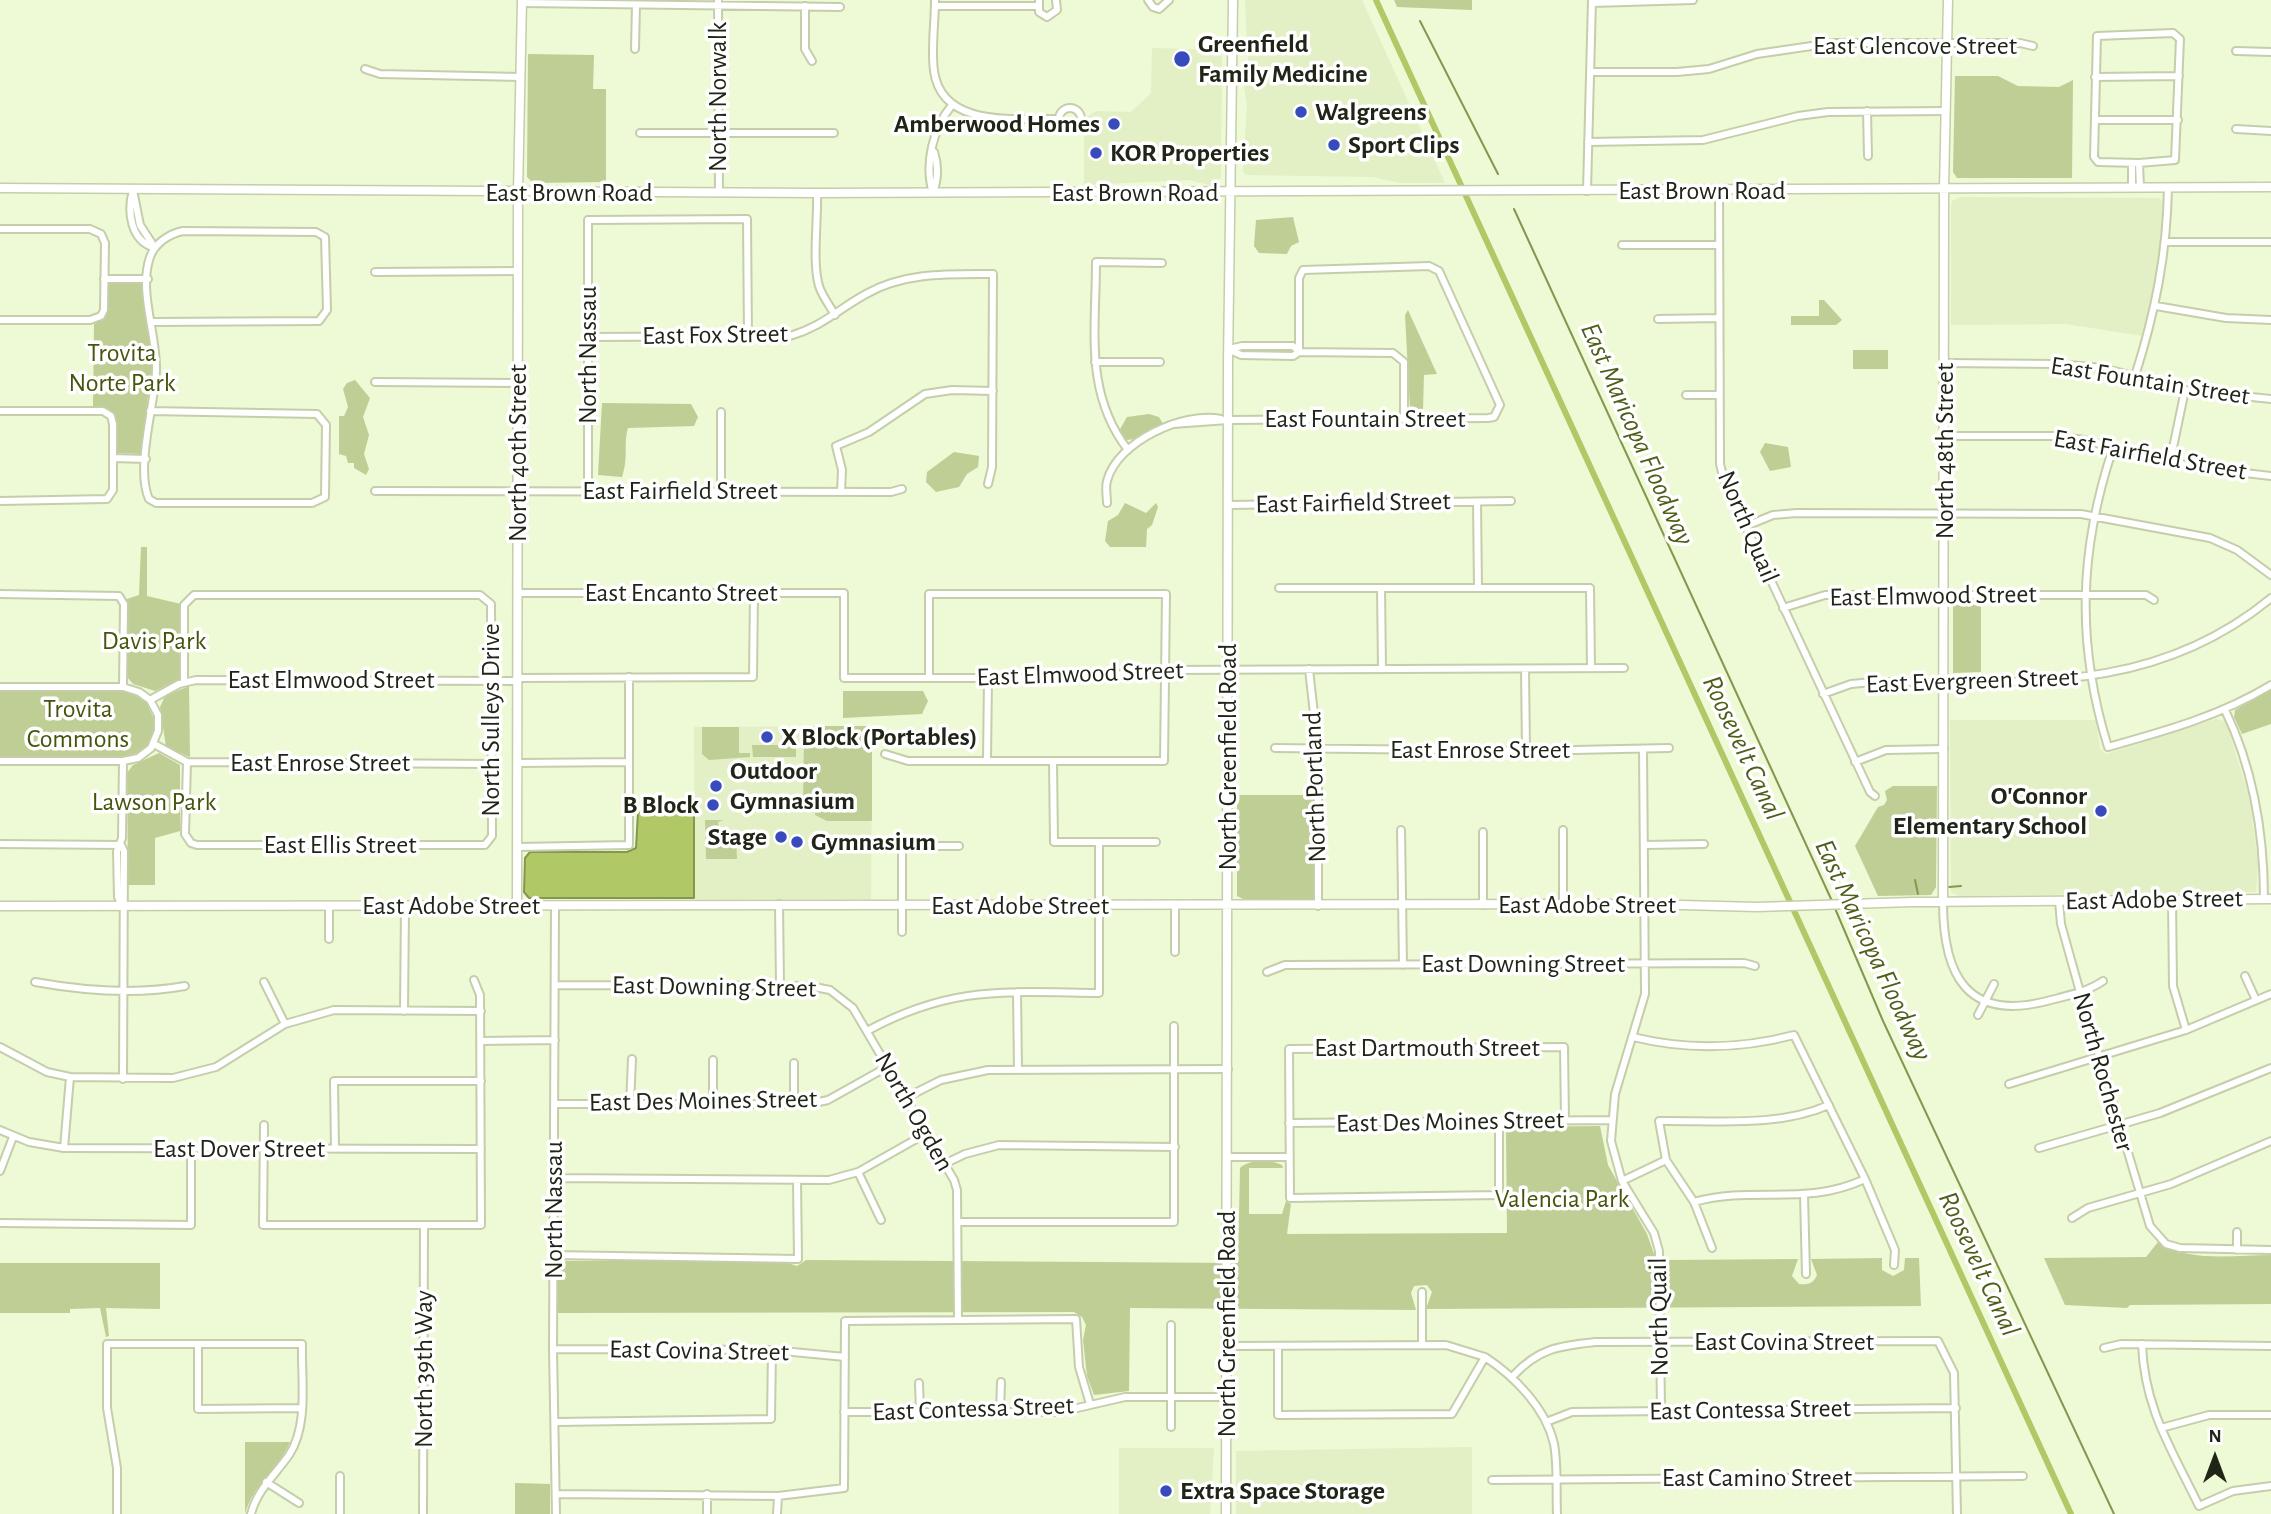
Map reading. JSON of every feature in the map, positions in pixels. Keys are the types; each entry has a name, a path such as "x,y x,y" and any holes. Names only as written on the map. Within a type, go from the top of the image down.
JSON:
{"street":[{"path":"1056,0 1057,9 1050,16 1041,15 1038,3 935,3 934,70 941,93 952,105 972,115 990,118 1059,119"},
{"path":"1149,0 1153,7 1160,9 1169,0"},
{"name":"North Greenfield Road","path":"1226,1514 1229,1157 1228,349 1233,0"},
{"path":"1587,191 1592,1 1693,0"},
{"name":"North 48th Street","path":"1943,902 1944,189 1948,0"},
{"path":"522,1 840,7"},
{"name":"North 40th Street","path":"517,906 518,593 522,491 518,383 518,193 522,1"},
{"name":"North Norwalk","path":"718,3 719,193"},
{"path":"635,49 636,5"},
{"path":"805,6 805,49 812,61"},
{"path":"2101,34 2178,36 2179,76 2175,160 2098,162 2094,158 2095,78 2096,40 2101,34"},
{"name":"East Glencove Street","path":"1590,72 1709,69 1757,54 1809,44 2020,43 2033,46"},
{"path":"2236,51 2271,52"},
{"path":"365,69 380,74 521,77"},
{"path":"2095,78 2179,76"},
{"path":"933,193 937,181 937,162 933,152 937,125 952,105"},
{"path":"1588,142 1703,140 1798,116 1867,111 1946,111"},
{"path":"1867,111 1868,156"},
{"path":"2095,120 2178,120"},
{"path":"2236,130 2271,131"},
{"path":"640,133 834,133"},
{"path":"2135,163 2136,187"},
{"path":"2135,376 2156,306 2167,242 2168,187"},
{"name":"East Brown Road","path":"0,188 817,194 2271,187"},
{"path":"133,190 130,211 139,231 155,248"},
{"name":"North Quail","path":"1719,191 1720,464 1823,694 1870,792 1875,796"},
{"path":"817,194 818,238 815,257 820,288 835,315"},
{"name":"North Nassau","path":"588,491 588,220 747,219 748,337"},
{"path":"0,229 90,229 101,234 105,243 104,310 101,316 90,320 0,320"},
{"path":"150,411 313,413 324,418 327,466 323,499 312,503 156,503 149,499 146,459 150,411 156,366 151,322 148,279 149,258 155,248 170,235 183,231 316,232 325,237 327,310 322,319 312,322 151,322"},
{"path":"2167,242 2271,242"},
{"path":"1622,245 1719,245"},
{"path":"1107,503 1107,481 1128,450 1107,418 1097,390 1096,262 1162,263"},
{"name":"East Fountain Street","path":"1128,450 1173,424 1191,420 1488,418 1498,411 1499,398 1439,271 1433,267 1308,267 1300,274 1298,352"},
{"path":"375,272 518,271"},
{"name":"East Fox Street","path":"589,337 790,336 816,328 866,294 895,281 944,274 993,274 993,391"},
{"path":"104,279 148,279"},
{"path":"2156,306 2226,318 2271,320"},
{"path":"1658,319 1719,318"},
{"path":"1228,349 1242,346 1293,346 1298,352"},
{"path":"1279,346 1279,356"},
{"path":"1228,349 1241,355 1293,356 1298,352 1388,352 1398,355 1404,362 1404,419"},
{"path":"1095,362 1160,362"},
{"name":"East Fountain Street","path":"1945,363 2057,364 2103,368 2185,390 2271,399"},
{"path":"375,382 518,383"},
{"path":"841,492 842,470 836,446 869,432 926,394 951,390 993,391 992,467 989,484"},
{"path":"2170,462 2185,390"},
{"path":"1686,395 1719,395"},
{"path":"0,411 100,411 111,416 113,458 113,490 110,498 101,502 0,501"},
{"path":"721,491 722,412"},
{"name":"East Fairfield Street","path":"1944,436 2054,436 2170,462 2271,476"},
{"path":"2113,448 2093,517 2085,595 2091,677 2108,747 2174,729 2225,710 2271,685"},
{"path":"113,458 146,459"},
{"name":"East Fairfield Street","path":"375,491 841,492 902,489"},
{"path":"1477,502 1478,588"},
{"name":"East Fairfield Street","path":"1228,505 1511,502"},
{"path":"1746,526 1773,515 1797,513 2064,513 2210,538 2237,550 2271,575"},
{"path":"1279,588 1590,588 1591,668"},
{"path":"1381,588 1382,669"},
{"name":"East Encanto Street","path":"518,593 844,593 844,678"},
{"name":"East Elmwood Street","path":"150,700 184,682 202,679 753,677 754,593"},
{"path":"0,594 119,596 124,604 123,687"},
{"name":"North Sulleys Drive","path":"184,682 184,605 189,597 197,594 480,595 488,599 491,606 492,764 492,836 489,842"},
{"path":"885,754 908,761 1164,761 1167,594 929,594 929,678"},
{"name":"East Elmwood Street","path":"1783,608 1825,595 2146,595 2154,600"},
{"name":"East Evergreen Street","path":"1823,694 1851,684 2022,682 2091,677 2137,667 2185,650 2224,630 2271,598"},
{"name":"East Elmwood Street","path":"844,678 1079,678 1166,670 1624,668"},
{"name":"North Portland","path":"1309,669 1318,750 1318,906"},
{"path":"1525,669 1526,751"},
{"path":"517,847 629,845 629,677"},
{"path":"987,761 988,678"},
{"path":"0,687 123,687 139,692 150,700 159,726 154,744 143,755 122,761 0,761"},
{"path":"2225,710 2238,736 2256,801 2267,899"},
{"name":"East Enrose Street","path":"154,744 187,762 492,764"},
{"name":"East Enrose Street","path":"1275,748 1526,751 1669,748"},
{"path":"1855,762 1886,750 1944,749"},
{"name":"North Quail","path":"1643,750 1645,994 1615,1094 1611,1120 1615,1163 1622,1181 1654,1233 1660,1251 1661,1410"},
{"path":"122,761 121,845 117,851 121,871 122,906 123,1079"},
{"path":"1053,761 1054,842 1156,842"},
{"name":"East Ellis Street","path":"187,762 184,825 186,838 191,843 485,845 489,842"},
{"path":"517,762 629,762"},
{"path":"1401,830 1403,965"},
{"path":"1563,830 1563,904"},
{"path":"1483,832 1483,905"},
{"path":"867,1031 912,1008 938,1000 989,992 1099,993 1098,842"},
{"path":"0,844 121,845"},
{"path":"1645,845 1704,844"},
{"path":"902,905 902,846 959,846"},
{"name":"East Adobe Street","path":"0,906 1798,906 2267,899"},
{"path":"2172,900 2173,986 2186,1030"},
{"name":"North Rochester","path":"2059,901 2061,924 2080,992 2150,1226 2159,1238 2180,1248 2237,1250"},
{"path":"1943,902 1943,936 1949,961 1965,987 1985,1001 2001,1007 2022,1007 2080,992 2103,981"},
{"path":"779,904 779,986"},
{"name":"North Nassau","path":"555,905 552,1349 556,1422 556,1514"},
{"name":"East Adobe Street","path":"902,905 902,932"},
{"path":"1175,906 1175,952"},
{"path":"329,907 329,939"},
{"path":"404,1011 405,907"},
{"name":"East Downing Street","path":"1267,972 1285,965 1755,966"},
{"path":"2245,976 2256,1000"},
{"path":"264,1125 263,1226 481,1225 481,1011 480,995 474,980"},
{"path":"35,982 78,990 122,992 185,986"},
{"path":"264,982 285,1024"},
{"path":"1978,1015 1994,984"},
{"name":"East Downing Street","path":"555,985 779,986 830,990 853,1008 867,1031"},
{"path":"1017,992 1018,1070"},
{"path":"2009,1084 2186,1030 2271,994"},
{"path":"0,1047 47,1072 70,1077 173,1078 204,1072 285,1024 334,1010 481,1011"},
{"path":"958,1222 1174,1222 1174,1026"},
{"name":"North Ogden","path":"867,1031 957,1190 958,1320"},
{"path":"1633,1037 1673,1046 1740,1045 1794,1035 1865,1179 1895,1250 1894,1265"},
{"path":"481,1041 555,1040"},
{"name":"East Dartmouth Street","path":"1289,1124 1289,1049 1564,1047 1564,1121"},
{"path":"630,1105 632,1059"},
{"path":"713,1060 713,1104"},
{"path":"794,1063 794,1104"},
{"name":"East Des Moines Street","path":"554,1104 794,1104 828,1100 887,1067"},
{"path":"2039,1148 2160,1113 2271,1068"},
{"path":"906,1097 963,1073 1018,1070 1227,1069"},
{"path":"64,1149 70,1077"},
{"path":"335,1148 334,1081 481,1081"},
{"path":"1713,1248 1694,1202 1666,1160 1658,1121 1785,1119 1829,1105"},
{"name":"East Des Moines Street","path":"1289,1124 1611,1120"},
{"path":"1289,1124 1290,1198 1499,1195 1499,1121"},
{"name":"East Dover Street","path":"0,1130 13,1137 64,1149 481,1149"},
{"path":"555,1178 829,1180 858,1172 927,1133"},
{"path":"0,1171 13,1137"},
{"path":"2072,1218 2088,1208 2139,1195 2271,1142"},
{"path":"944,1164 980,1149 999,1145 1174,1147"},
{"path":"0,1223 191,1225 191,1150"},
{"path":"1229,1157 1288,1157"},
{"path":"1622,1181 1666,1160"},
{"path":"858,1172 881,1220"},
{"path":"1694,1202 1733,1194 1804,1195 1840,1190 1865,1179"},
{"path":"553,1255 798,1259 797,1181"},
{"path":"1804,1195 1806,1273"},
{"name":"North 39th Way","path":"424,1225 424,1514"},
{"path":"2237,1232 2237,1250 2271,1250"},
{"path":"1422,1292 1422,1345"},
{"path":"556,1494 778,1496 844,1489 845,1321 1076,1319 1079,1367 1090,1404"},
{"path":"1171,1325 1171,1427"},
{"name":"East Covina Street","path":"1513,1376 1528,1360 1562,1346 1596,1342 1938,1341 1954,1373 1956,1408"},
{"path":"117,1514 117,1468 107,1408 107,1344 302,1344 299,1434 290,1454 267,1482 251,1514"},
{"path":"198,1344 198,1409 301,1408"},
{"path":"2104,1348 2142,1344 2271,1346"},
{"path":"2142,1344 2143,1378 2161,1428 2199,1506 2233,1491 2271,1486"},
{"path":"1226,1346 1422,1345 1457,1347 1485,1357 1513,1376 1546,1422 1554,1444 1557,1514"},
{"path":"1278,1346 1278,1415 1452,1413 1485,1357"},
{"name":"East Covina Street","path":"552,1349 772,1350 845,1357"},
{"path":"556,1422 771,1419 772,1350"},
{"path":"1000,1412 1001,1382"},
{"path":"919,1383 920,1412"},
{"name":"East Contessa Street","path":"844,1412 1060,1412 1125,1397 1227,1397"},
{"path":"1956,1408 1957,1514"},
{"name":"East Contessa Street","path":"1546,1422 1572,1412 1956,1408"},
{"path":"2161,1428 2208,1415 2271,1415"},
{"path":"340,1476 340,1514"},
{"name":"East Camino Street","path":"1492,1480 2023,1476"},
{"path":"267,1482 299,1503"},
{"path":"707,1494 707,1514"},
{"path":"778,1496 778,1514"}],"shaded area":[{"path":"1245,0 1362,0 1445,183 1400,183 1373,177 1246,175 1243,171 1247,105 1244,86 1248,60"},
{"path":"1152,48 1222,50 1221,177 1217,183 1209,185 1189,180 1084,185 1084,119 1096,111 1131,112 1151,93"},
{"path":"1961,197 2160,198 2163,204 2159,257 2143,336 2066,324 1951,325 1951,207 1952,201"},
{"name":"O'Connor Elementary School","path":"2216,719 2224,721 2228,728 2250,800 2258,864 2256,892 1958,896 1951,892 1950,720 2096,720 2100,749 2106,754"},
{"path":"872,726 871,899 695,899 694,727"},
{"path":"638,812 694,812 694,898 529,898 524,892 525,858 530,852 627,852 636,848"},
{"path":"1472,1447 1472,1514 1236,1514 1236,1451"},
{"path":"1119,1448 1214,1448 1210,1514 1119,1514"}],"green space":[{"path":"1394,0 1472,0 1472,10 1397,7"},
{"path":"528,54 594,55 593,89 606,89 606,182 533,183 527,177"},
{"path":"1955,76 1998,76 2018,86 2059,87 2073,80 2072,178 1957,178 1953,172"},
{"path":"1293,217 1299,242 1291,246 1287,254 1259,253 1254,246 1256,220"},
{"name":"Trovita Norte Park","path":"109,283 143,283 152,364 141,454 117,453 116,416 109,409 93,406 94,324 107,315"},
{"path":"1819,300 1824,300 1842,320 1836,325 1791,325 1791,316 1819,316"},
{"path":"1408,310 1437,374 1424,375 1423,409 1410,410 1405,315"},
{"path":"1853,350 1888,350 1888,369 1853,369"},
{"path":"355,380 370,398 363,417 369,435 364,454 369,469 366,475 354,468 354,463 348,463 346,456 339,454 339,416 344,416 348,407 343,389 347,383"},
{"path":"602,403 691,404 698,417 694,426 628,428 622,477 598,475"},
{"path":"1149,414 1159,417 1163,424 1136,439 1126,440 1119,431 1127,417"},
{"path":"1765,443 1788,447 1791,467 1770,471 1760,452"},
{"path":"954,452 979,456 978,467 967,474 959,487 936,492 926,482 927,472"},
{"path":"1125,503 1146,513 1156,503 1158,507 1152,525 1147,529 1146,547 1110,547 1105,541 1108,521 1118,515"},
{"name":"Davis Park","path":"141,547 147,547 147,596 181,604 180,679 155,691 133,684 128,678 127,599 139,595"},
{"path":"1981,604 1981,672 1953,673 1953,605"},
{"path":"189,686 190,757 166,747 160,707 165,696"},
{"path":"2271,690 2271,724 2242,734 2234,717 2235,710"},
{"name":"Trovita Commons","path":"0,691 124,691 145,700 156,723 150,743 140,752 125,757 0,757"},
{"path":"843,691 923,691 928,701 922,714 843,718"},
{"path":"812,726 872,726 872,821 827,821 815,815 815,808 803,807 804,734 812,734"},
{"path":"702,727 739,727 739,753 750,753 750,757 709,760 702,754"},
{"path":"752,745 796,745 796,757 753,757"},
{"name":"Lawson Park","path":"159,753 180,765 180,831 155,838 155,885 128,885 127,773 133,765"},
{"path":"1893,786 1937,786 1936,887 1931,895 1878,896 1855,846 1878,807 1884,805 1887,800 1885,791"},
{"path":"1237,795 1316,795 1317,900 1245,900 1237,896"},
{"path":"705,820 723,820 718,822 719,830 723,830 724,839 736,839 737,859 706,859"},
{"name":"Valencia Park","path":"1600,1126 1608,1165 1647,1234 1654,1254 1668,1260 1798,1259 1792,1276 1799,1284 1812,1282 1817,1275 1811,1259 1882,1258 1882,1270 1893,1276 1904,1270 1905,1258 1919,1258 1921,1306 1426,1309 1432,1292 1427,1285 1414,1286 1411,1293 1416,1310 1130,1308 1129,1391 1094,1395 1087,1376 1083,1340 1086,1325 1082,1317 1074,1312 558,1313 558,1266 565,1261 782,1261 797,1266 806,1260 1238,1263 1240,1168 1261,1161 1278,1163 1283,1168 1249,1168 1249,1214 1282,1214 1286,1201 1291,1204 1287,1234 1507,1233 1506,1130 1512,1127"},
{"path":"2158,1242 2171,1249 2198,1255 2271,1255 2271,1304 2130,1305 2127,1308 2065,1305 2044,1258 2146,1257"},
{"path":"0,1263 160,1263 160,1309 106,1308 109,1336 106,1337 100,1308 70,1309 70,1313 0,1313"},
{"path":"245,1442 290,1442 254,1494 245,1514"},
{"path":"515,1483 550,1484 550,1514 515,1514"}],"waterway":[{"name":"Roosevelt Canal","path":"1376,0 2071,1514"},
{"name":"East Maricopa Floodway","path":"1420,21 1498,174"},
{"name":"East Maricopa Floodway","path":"1514,209 1832,901"},
{"path":"1915,880 1918,894"},
{"path":"1949,887 1961,886"},
{"name":"East Maricopa Floodway","path":"1834,906 1883,1021 2114,1514"}],"place":[{"name":"Greenfield Family Medicine","path":"1182,59"},
{"name":"Walgreens","path":"1301,112"},
{"name":"Amberwood Homes","path":"1114,124"},
{"name":"Sport Clips","path":"1334,145"},
{"name":"KOR Properties","path":"1096,153"},
{"name":"X Block (Portables)","path":"767,737"},
{"name":"Outdoor Gymnasium","path":"716,786"},
{"name":"B Block","path":"713,805"},
{"name":"O'Connor Elementary School","path":"2101,811"},
{"name":"Stage","path":"781,837"},
{"name":"Gymnasium","path":"797,842"},
{"name":"Extra Space Storage","path":"1166,1491"}]}
